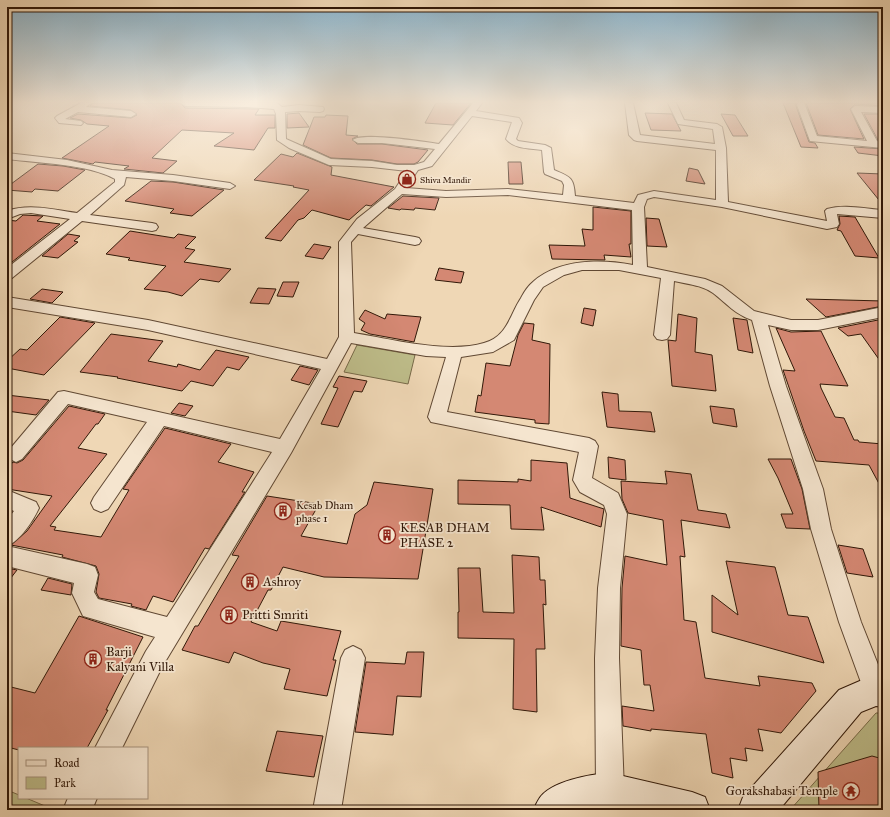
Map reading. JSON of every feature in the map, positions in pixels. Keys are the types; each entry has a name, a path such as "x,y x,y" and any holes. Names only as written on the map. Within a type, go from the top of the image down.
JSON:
{"street":[{"path":"284,141 322,160 337,164 372,164 446,194 508,192 638,207"},
{"path":"392,141 443,147"},
{"path":"109,747 154,659 285,448 347,337 345,242 361,222 404,177 428,164 448,141"},
{"path":"512,141 519,144 545,148 547,150 549,172 566,179 569,185 569,198"},
{"path":"663,141 721,148"},
{"path":"720,141 722,204"},
{"path":"836,141 879,145"},
{"path":"7,156 85,166 112,173 173,178 230,186"},
{"path":"7,167 23,158"},
{"path":"7,275 120,183 121,178 112,173"},
{"path":"640,270 638,207 642,197 654,194 722,204 827,225 833,224 831,210 883,214"},
{"path":"7,215 18,211 31,210 152,227"},
{"path":"354,230 415,241"},
{"path":"347,337 426,350 455,351 488,348 509,336 527,298 538,284 559,272 582,266 620,266 700,282 717,288 749,314 791,325 818,325 883,312"},
{"path":"662,335 668,275"},
{"path":"7,302 148,325 331,366"},
{"path":"756,810 850,701 879,690 850,622 821,529 813,489 778,386 758,317"},
{"path":"455,351 437,417 589,446 582,480 587,486 611,499 616,514 609,588 606,658 610,791"},
{"path":"16,454 64,397 285,448"},
{"path":"100,503 160,418"},
{"path":"7,500 30,508 7,536"},
{"path":"7,556 88,574 83,593 91,608 172,630"},
{"path":"327,810 352,658"},
{"path":"552,810 568,798 593,792 610,791 692,810"},
{"path":"77,810 82,799"}],"green space":[{"path":"357,345 415,355 408,384 344,372"},
{"name":"Gorakshabasi Temple","path":"876,713 883,713 883,810 790,810"},
{"path":"7,790 18,795 18,799 28,799 45,806 44,810 7,810"}],"building":[{"path":"87,141 170,141 152,158 177,161 163,173 124,169 129,166 95,162 93,164 62,158"},
{"path":"221,141 260,141 254,150 214,146"},
{"path":"305,141 354,141 357,144 382,144 428,150 418,162 414,164 397,164 372,160 331,158 303,145"},
{"path":"799,141 815,143 818,148 801,147"},
{"path":"854,147 883,149 883,156 858,153"},
{"path":"297,153 332,167 331,175 394,187 371,206 366,205 349,220 312,210 304,218 298,220 281,241 265,238 309,190 293,187 294,186 254,180 281,154 293,157"},
{"path":"508,162 521,162 523,184 509,184"},
{"path":"38,164 85,170 58,191 35,189 32,192 7,190 7,187"},
{"path":"689,168 698,170 705,184 686,181"},
{"path":"857,173 883,174 883,205"},
{"path":"151,181 173,182 224,190 192,216 170,213 174,209 125,201"},
{"path":"403,196 439,198 435,210 415,208 414,210 400,210 388,208"},
{"path":"593,207 631,211 631,244 629,244 631,257 604,255 605,260 552,259 549,245 585,246 582,229 593,230"},
{"path":"23,215 43,216 37,221 60,224 7,266 7,220 16,221"},
{"path":"839,216 855,217 879,258 855,256 841,231 837,230 840,224"},
{"path":"646,218 659,219 667,247 647,246"},
{"path":"130,231 174,238 178,234 196,237 185,248 195,250 184,262 231,269 219,282 200,279 182,296 168,292 144,289 166,266 128,260 130,258 106,254"},
{"path":"68,234 80,236 74,241 78,242 58,258 42,256"},
{"path":"314,244 331,247 323,259 305,256"},
{"path":"439,268 464,272 461,283 435,280"},
{"path":"283,282 299,282 293,297 277,296"},
{"path":"258,288 276,289 269,304 250,303"},
{"path":"42,289 63,292 52,303 30,299"},
{"path":"806,299 883,301 883,306 826,317"},
{"path":"584,308 596,310 593,326 581,323"},
{"path":"365,310 385,319 387,314 421,317 414,342 370,334 361,330 365,323 359,319"},
{"path":"678,314 697,318 695,352 712,355 716,391 672,386 668,340 676,341"},
{"path":"60,317 95,323 44,375 7,368 7,361 20,349 27,350"},
{"path":"733,318 747,320 753,353 738,350"},
{"path":"883,319 883,365 861,334 848,336 838,328"},
{"path":"524,323 534,324 532,340 550,344 549,424 535,423 535,420 475,412 478,395 481,396 486,363 510,366 518,335"},
{"path":"776,328 791,332 821,331 848,386 820,384 821,388 835,417 844,418 854,440 858,440 859,442 883,444 883,491 869,465 816,461 783,370 795,371"},
{"path":"111,334 163,341 148,361 177,367 178,364 200,370 216,350 249,357 239,370 227,367 213,386 191,381 182,391 117,378 118,377 80,372"},
{"path":"300,366 318,370 309,385 291,380"},
{"path":"339,376 367,381 362,392 354,391 338,427 321,424 338,388 333,387"},
{"path":"602,392 618,394 619,411 651,412 655,432 607,427"},
{"path":"7,395 49,400 36,415 7,411"},
{"path":"179,403 193,406 185,416 171,413"},
{"path":"69,406 105,414 78,448 107,454 50,526 56,527 54,530 101,537 129,490 123,489 165,428 231,444 218,462 254,472 242,492 245,492 209,549 205,548 173,602 153,596 146,610 131,606 132,604 99,598 96,592 99,574 96,566 62,557 63,555 11,545 27,531 52,496 7,489 7,469 13,462 17,463 23,460"},
{"path":"710,406 734,409 737,427 713,423"},
{"path":"608,457 625,460 626,480 609,478"},
{"path":"768,459 791,459 802,489 810,529 786,528 781,514 793,514 778,478"},
{"path":"531,460 567,463 570,498 604,509 601,527 541,507 544,530 511,529 510,505 458,504 458,480 518,482 518,479 531,481"},
{"path":"665,471 691,474 698,510 726,514 730,528 681,520 685,557 680,556 684,620 696,622 705,678 760,686 758,676 812,683 816,691 781,733 758,729 763,751 745,748 747,761 730,758 733,778 712,773 706,734 651,729 651,731 623,726 622,706 654,711 650,685 644,685 641,650 621,646 622,588 625,556 667,565 663,520 628,513 622,499 621,481 667,484"},
{"path":"374,482 433,489 418,579 324,577 283,567 271,590 268,590 251,622 277,631 281,621 341,631 333,660 336,660 327,696 284,689 290,669 263,663 234,652 229,663 182,650 195,626 198,626 239,556 232,555 267,496 319,504 301,536 347,544 355,514 367,505"},
{"path":"838,545 863,549 873,577 847,573"},
{"path":"512,555 539,557 540,580 545,580 546,605 543,604 545,649 536,649 537,712 513,709 514,639 458,638 458,568 480,568 483,612 514,613"},
{"path":"726,561 775,567 788,615 808,617 824,663 712,632 712,595 738,615"},
{"path":"7,568 17,570 7,583"},
{"path":"48,578 72,584 71,595 41,590"},
{"path":"79,616 143,637 106,710 108,710 88,747 18,747 18,750 7,747 7,686 35,693"},
{"path":"407,652 424,652 421,697 397,696 393,735 355,732 366,662 405,664"},
{"path":"277,731 323,736 314,777 266,771"},
{"name":"Gorakshabasi Temple","path":"872,756 883,759 883,810 819,810 818,772"}],"place":[{"name":"Shiva Mandir","path":"407,179"},
{"name":"Kesab Dham phase 1","path":"283,511"},
{"name":"KESAB DHAM PHASE 2","path":"387,535"},
{"name":"Ashroy","path":"250,582"},
{"name":"Pritti Smriti","path":"229,615"},
{"name":"Barji Kalyani Villa","path":"93,659"},
{"name":"Gorakshabasi Temple","path":"851,791"}]}
